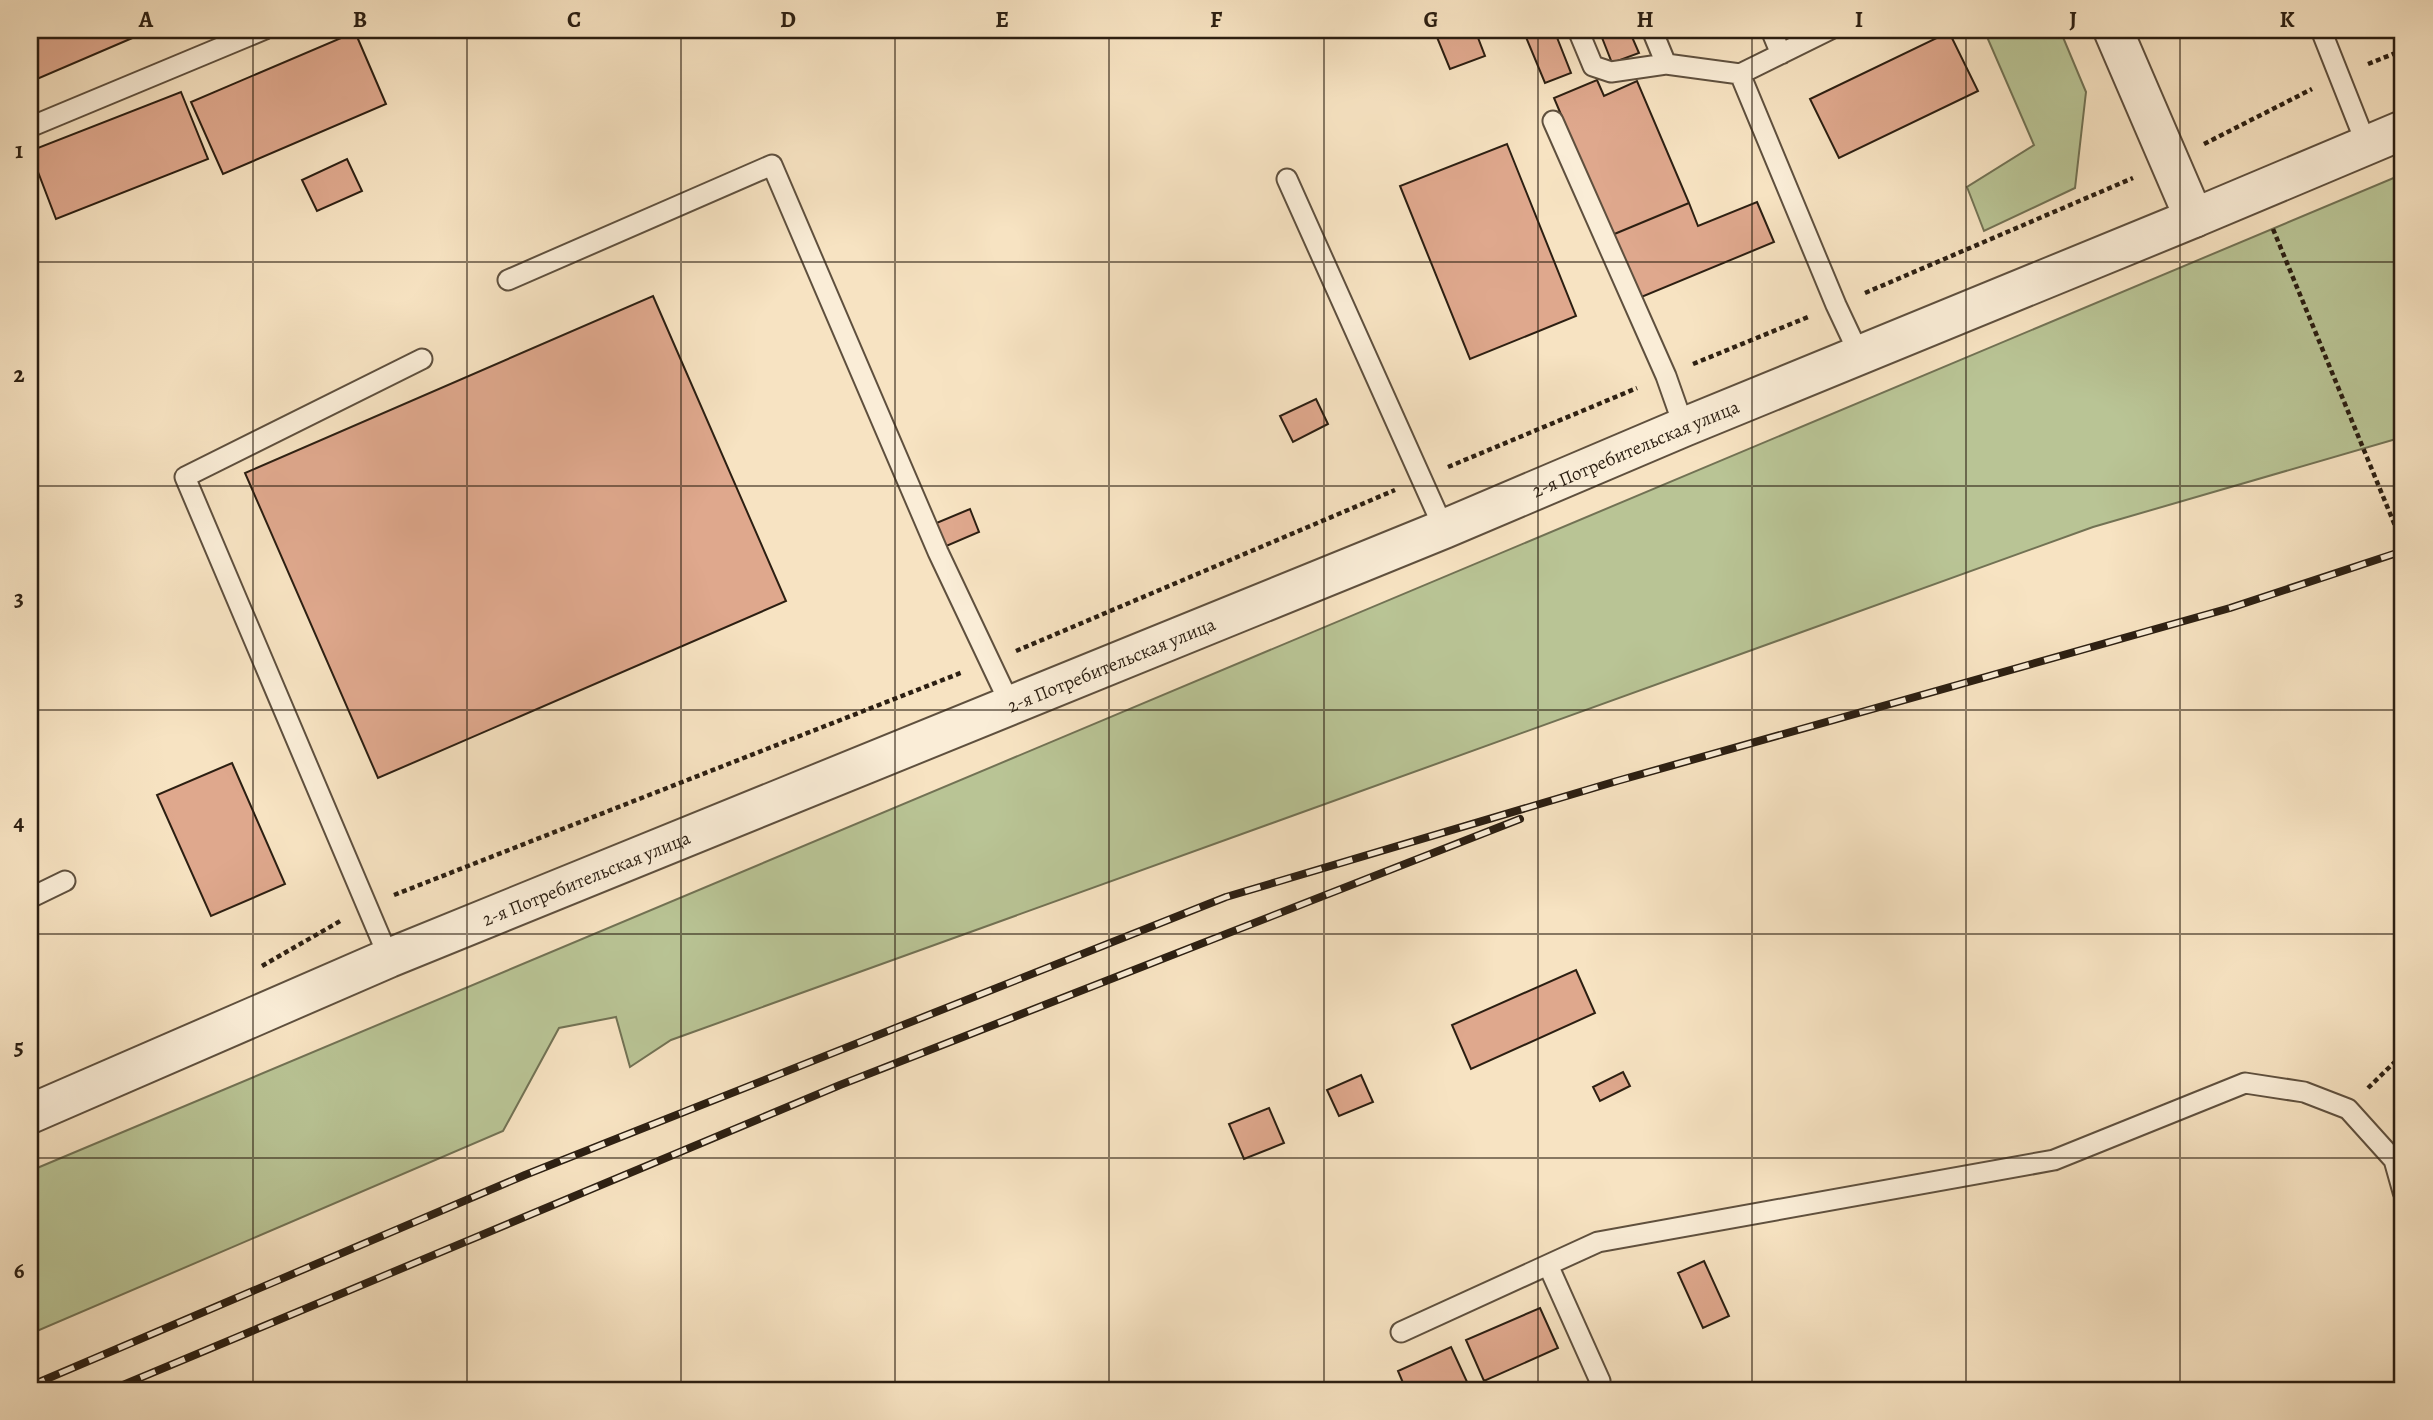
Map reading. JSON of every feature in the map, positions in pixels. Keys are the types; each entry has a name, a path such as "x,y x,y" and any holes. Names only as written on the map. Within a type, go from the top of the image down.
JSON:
{"street":[{"path":"2113,30 2194,218"},
{"name":"2-я Потребительская улица","path":"30,1114 389,958 1444,529 2403,130"}],"lane":[{"path":"30,127 263,30"},
{"path":"1578,30 1593,66 1611,72 1666,64 1740,74 1829,30"},
{"path":"1652,30 1666,64"},
{"path":"1771,30 1781,54"},
{"path":"2321,30 2367,146"},
{"path":"1740,74 1836,305 1860,356"},
{"path":"1553,121 1666,376 1684,427"},
{"path":"508,280 772,165 939,552 1010,704"},
{"path":"1287,179 1444,529"},
{"path":"389,958 369,905 185,477 422,359"},
{"path":"30,898 65,881"},
{"path":"1401,1332 1598,1242 2054,1160 2245,1083 2304,1092 2348,1109 2394,1160 2403,1192"},
{"path":"1548,1265 1600,1381"}],"path":[{"path":"251,972 369,905 990,662 2098,195 2339,76 2403,50"},
{"path":"2258,191 2403,545"},
{"path":"2348,1109 2403,1054"}],"green space":[{"path":"1984,30 2060,30 2086,92 2075,188 1984,231 1967,187 2034,145"},
{"path":"2403,174 2403,437 2093,527 671,1040 630,1067 616,1017 559,1028 503,1131 30,1334 30,1171"}],"building":[{"path":"30,30 151,30 30,82"},
{"path":"1434,30 1475,30 1485,56 1450,69"},
{"path":"1523,30 1554,30 1571,73 1545,83"},
{"path":"1599,30 1629,30 1639,53 1612,63"},
{"path":"355,32 386,104 223,174 191,102"},
{"path":"1949,32 1978,91 1839,158 1810,99"},
{"path":"1597,80 1604,96 1637,81 1689,203 1612,235 1554,98"},
{"path":"181,92 208,159 56,219 30,151"},
{"path":"1507,144 1576,316 1470,359 1400,186"},
{"path":"347,159 362,191 317,211 302,180"},
{"path":"1757,202 1774,242 1639,298 1612,235 1689,203 1698,226"},
{"path":"653,296 786,601 378,778 245,473"},
{"path":"1316,399 1328,424 1293,442 1280,416"},
{"path":"970,509 979,532 944,547 934,524"},
{"path":"232,763 285,884 211,916 157,795"},
{"path":"1576,970 1595,1013 1471,1069 1452,1025"},
{"path":"1623,1072 1630,1086 1600,1101 1593,1087"},
{"path":"1361,1075 1373,1102 1339,1116 1327,1090"},
{"path":"1269,1108 1284,1143 1244,1159 1229,1124"},
{"path":"1704,1261 1729,1316 1703,1328 1678,1273"},
{"path":"1540,1308 1558,1348 1484,1381 1466,1340"},
{"path":"1451,1347 1468,1384 1455,1390 1406,1390 1398,1371"}],"railway":[{"path":"30,1386 525,1175 1226,897 1617,781 2230,608 2403,551"},
{"path":"111,1390 840,1085 1520,819"}]}
